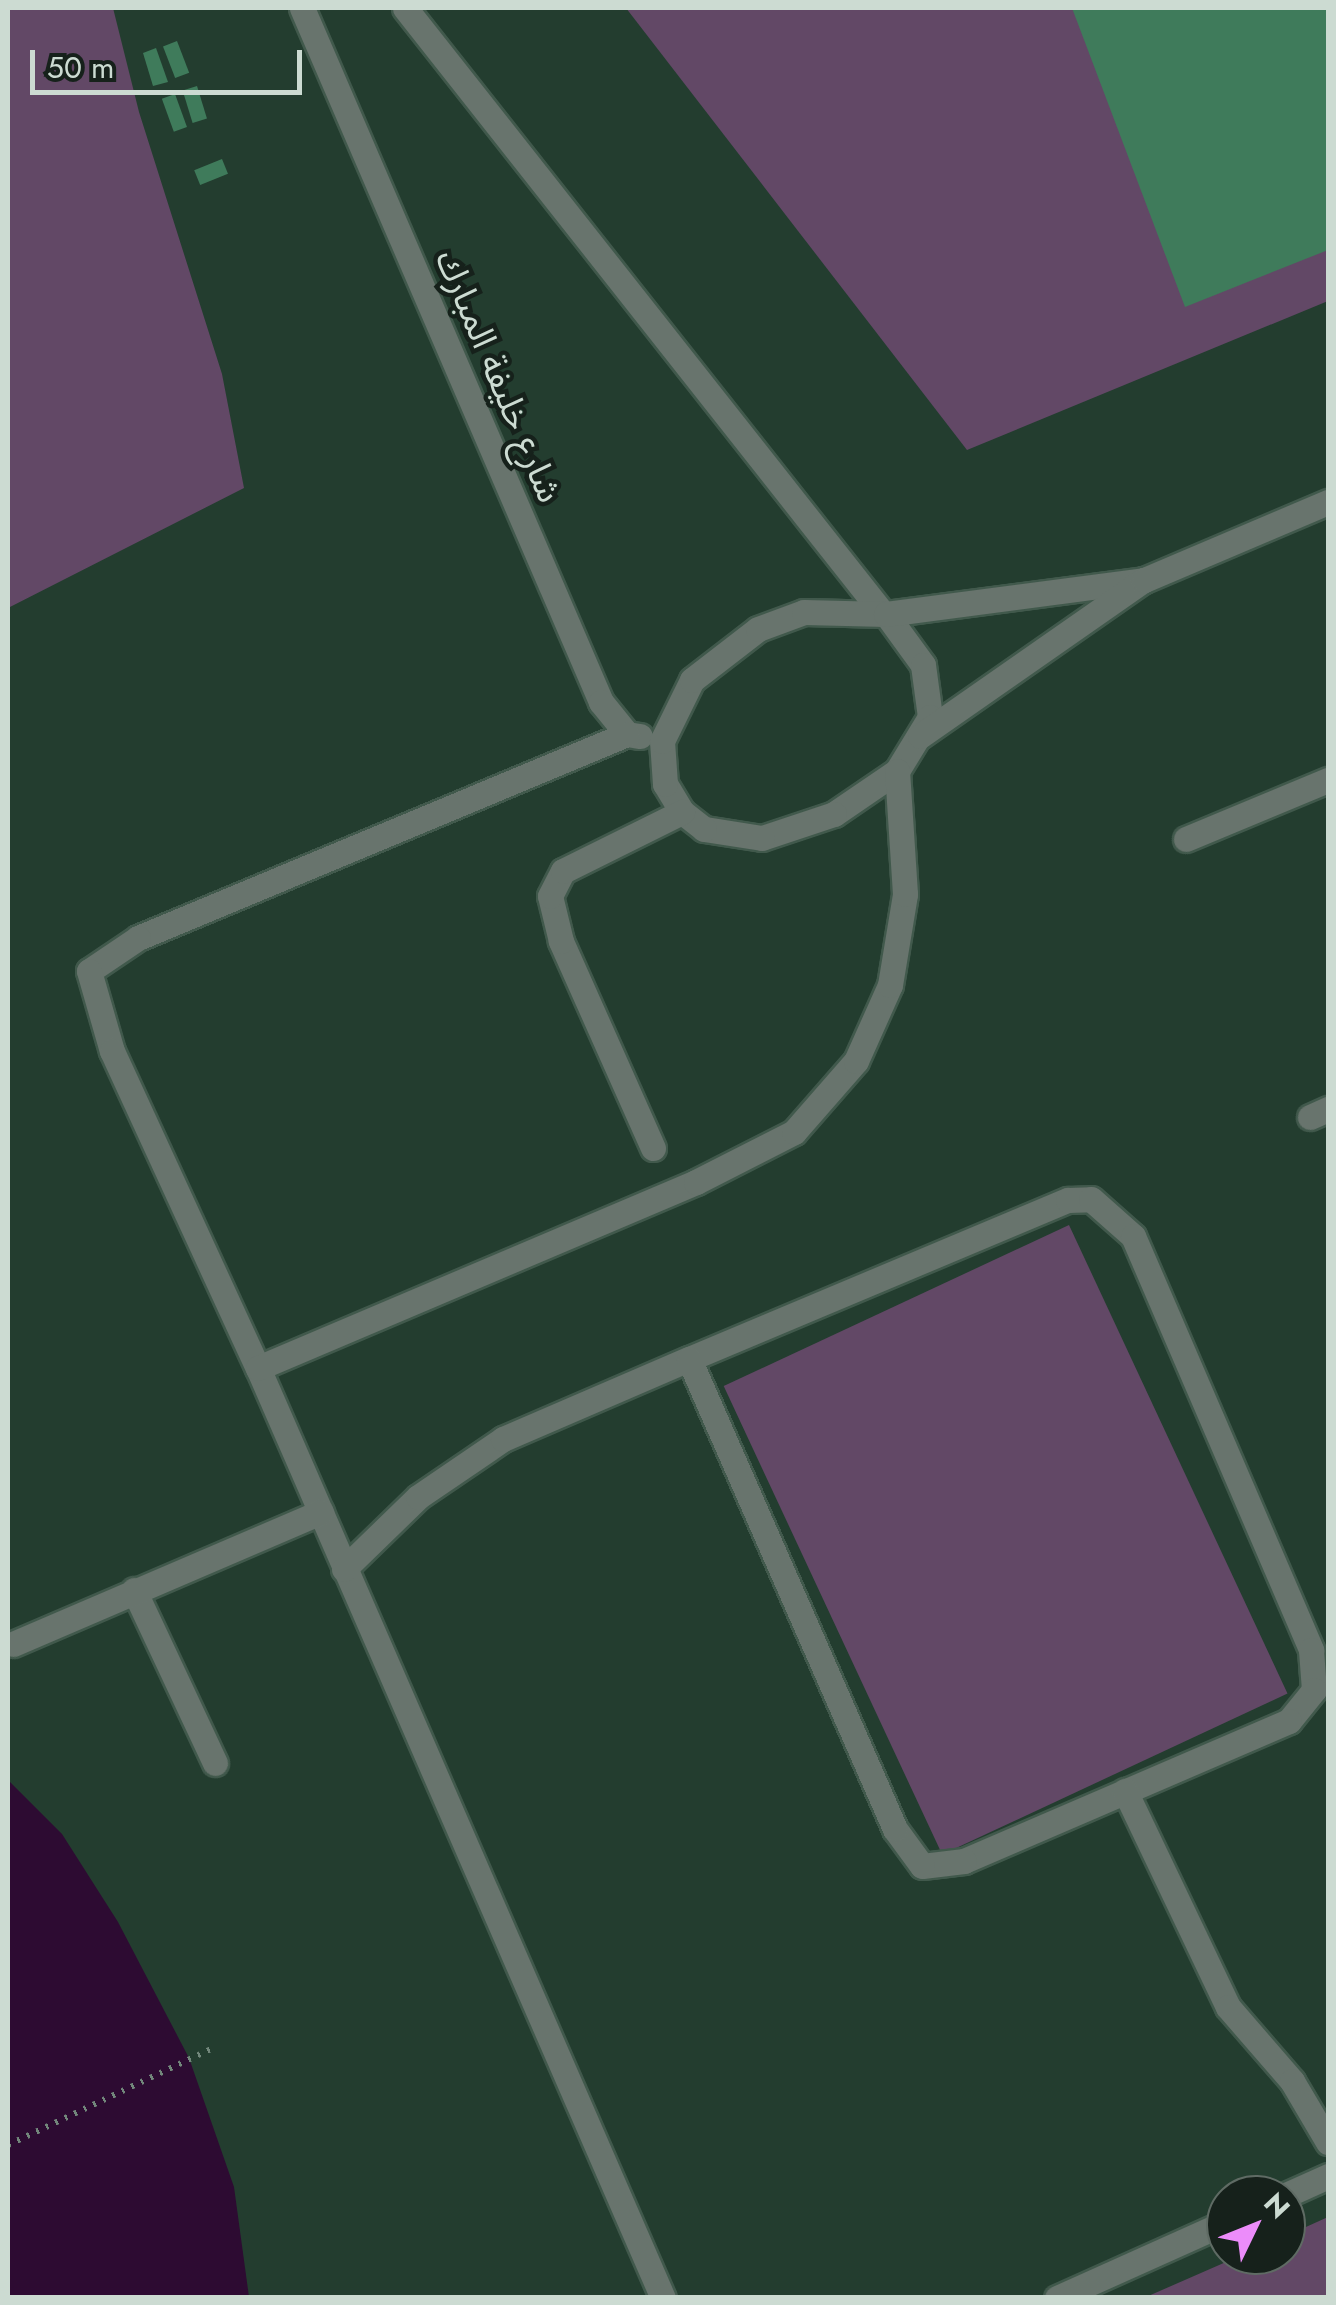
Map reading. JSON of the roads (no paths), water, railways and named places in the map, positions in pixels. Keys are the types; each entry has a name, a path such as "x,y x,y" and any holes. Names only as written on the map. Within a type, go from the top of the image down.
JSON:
{"street":[{"name":"شارع خليفة المبارك","path":"302,8 601,702 627,734"},
{"path":"405,8 884,614 923,665 930,716 920,736 897,771 834,814 762,838 704,829 682,812 665,784 662,740 692,680 758,628 804,612 884,614 1144,580"},
{"path":"920,736 1144,580 1328,502"},
{"path":"662,740 627,734 138,938 89,972 112,1052 258,1368 664,2298"},
{"path":"258,1368 696,1182 794,1132 856,1061 890,985 906,894 897,771"},
{"path":"1186,839 1328,780"},
{"path":"653,1148 561,941 550,896 563,871 682,812"},
{"path":"344,1569 418,1497 503,1439 689,1359 1068,1200 1090,1200 1109,1210 1132,1236 1312,1650 1316,1676 1304,1706 1289,1721 942,1868 922,1866 907,1853 689,1359"},
{"path":"14,1644 321,1512"},
{"path":"134,1590 215,1764"},
{"path":"1125,1791 1228,2007 1292,2081 1328,2142"},
{"path":"1057,2298 1206,2231"}]}
